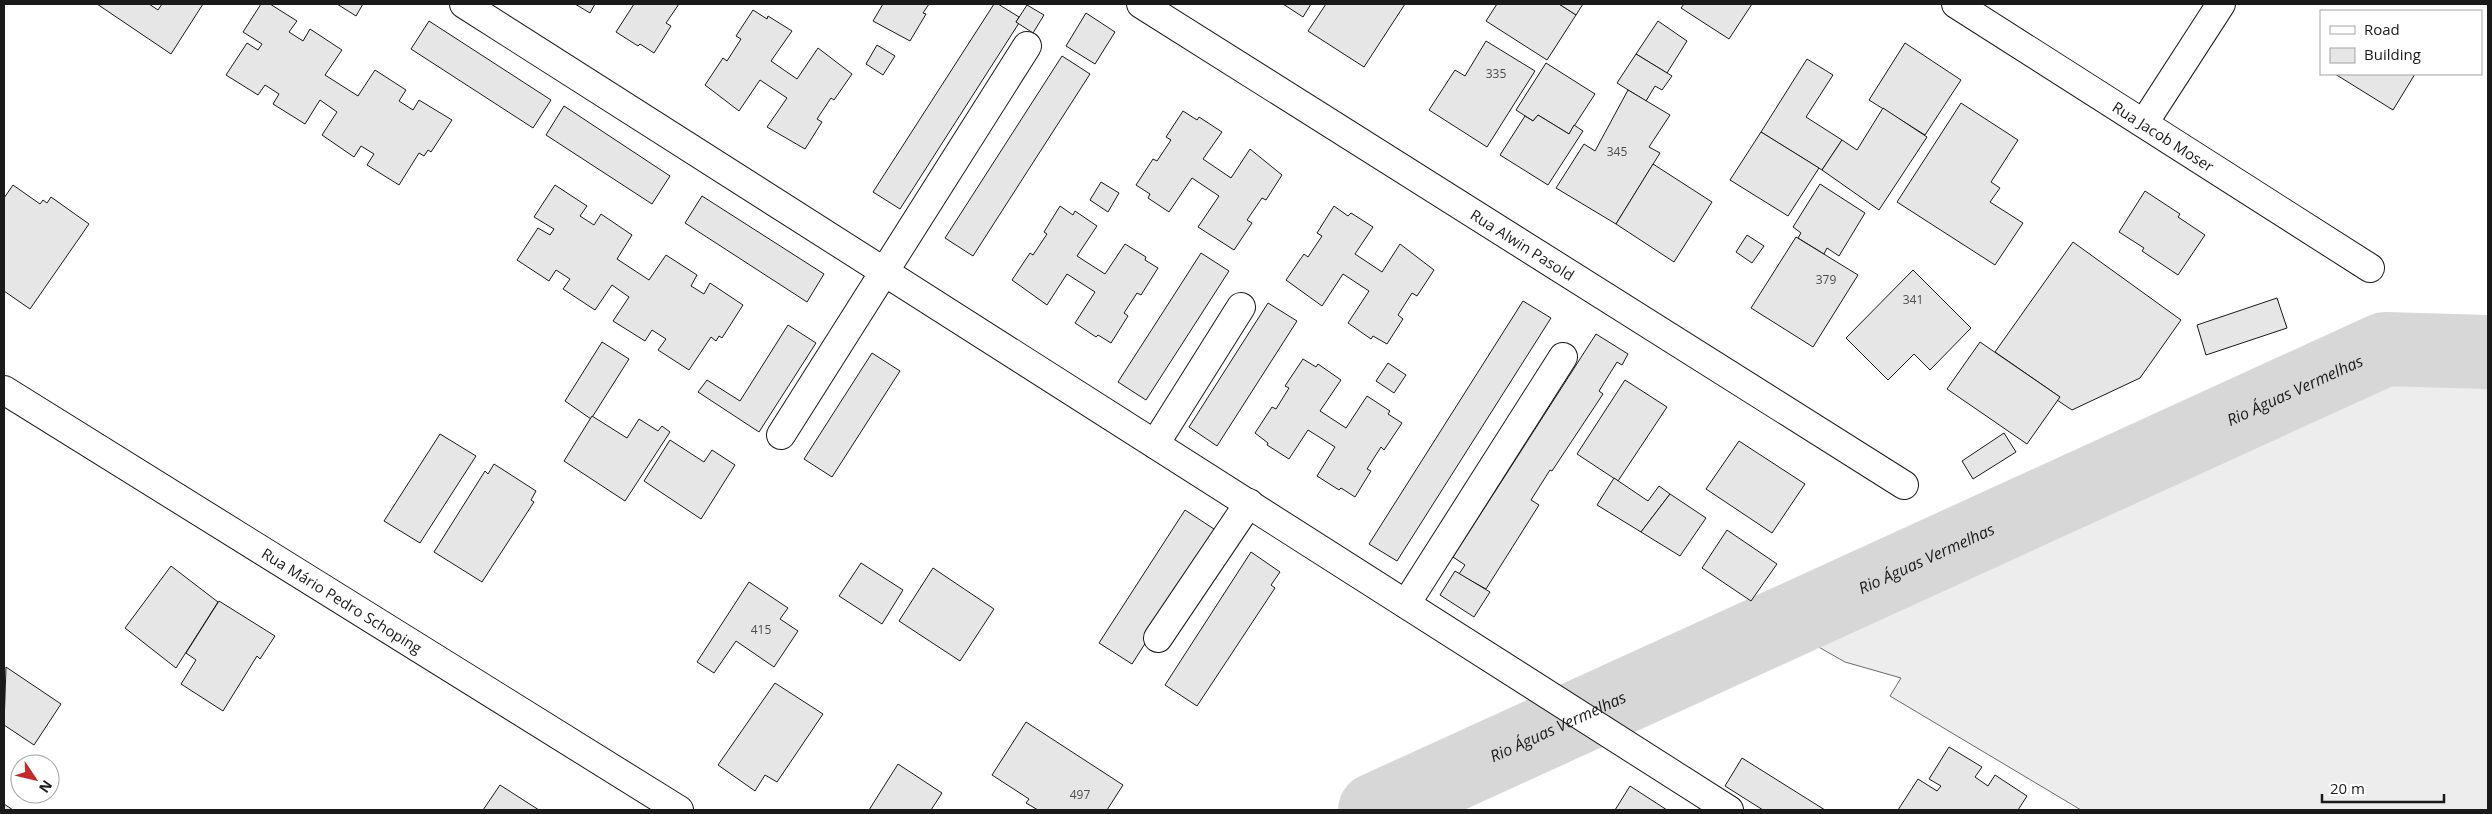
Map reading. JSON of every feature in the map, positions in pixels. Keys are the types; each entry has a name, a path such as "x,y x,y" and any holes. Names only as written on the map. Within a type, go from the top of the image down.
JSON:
{"street":[{"path":"464,4 1729,810"},
{"name":"Rua Alwin Pasold","path":"1141,4 1904,486"},
{"name":"Rua Jacob Moser","path":"1956,4 2370,268"},
{"path":"2144,124 2222,4"},
{"path":"781,435 1027,46"},
{"path":"1155,444 1241,307"},
{"path":"1406,604 1563,357"},
{"name":"Rua Mário Pedro Schoping","path":"4,390 679,810"},
{"path":"1158,638 1249,503"}],"shaded area":[{"path":"2488,318 2488,810 2081,810 1890,696 1901,678 1845,662 1757,612 2432,319"}],"building":[{"path":"97,4 149,4 158,10 162,4 203,4 171,54"},
{"path":"261,4 270,4 297,21 289,32 303,41 310,29 342,50 325,75 358,96 375,70 406,90 399,101 413,110 419,100 452,120 431,152 428,150 424,156 419,153 399,185 367,165 374,154 361,146 354,157 322,135 337,112 320,100 305,124 273,104 279,94 265,85 258,95 226,75 247,43 258,50 262,44 243,32"},
{"path":"337,4 363,4 356,16"},
{"path":"575,4 595,4 590,13"},
{"path":"634,4 679,4 666,23 671,26 654,53 640,44 638,46 616,32"},
{"path":"883,4 929,4 923,13 926,14 910,41 873,21"},
{"path":"994,4 998,4 1019,17 1016,22 1019,23 900,209 873,192"},
{"path":"1283,4 1311,4 1303,17"},
{"path":"1326,4 1405,4 1364,67 1308,31"},
{"path":"1497,4 1559,4 1576,15 1547,60 1486,21"},
{"path":"1559,4 1583,4 1576,15"},
{"path":"1684,4 1752,4 1729,39 1681,8"},
{"path":"1027,5 1044,15 1033,33 1016,22"},
{"path":"753,10 767,19 768,16 792,31 771,61 797,79 818,48 852,74 834,100 831,98 817,119 822,122 805,149 767,127 787,98 760,80 739,111 705,85 723,58 727,61 741,39 736,36"},
{"path":"1086,13 1115,32 1095,64 1066,46"},
{"path":"429,21 551,100 533,128 411,49"},
{"path":"1658,21 1687,41 1667,73 1636,54"},
{"path":"1486,41 1535,71 1487,147 1429,110 1455,70 1465,76"},
{"path":"1905,43 1961,80 1925,135 1869,100"},
{"path":"877,45 895,56 883,75 866,64"},
{"path":"1636,54 1672,76 1662,90 1655,86 1646,101 1617,83"},
{"path":"1062,56 1090,74 973,256 945,238"},
{"path":"1807,59 1833,75 1806,117 1842,140 1822,170 1761,132"},
{"path":"1546,63 1595,94 1569,134 1538,115 1533,121 1516,110"},
{"path":"2337,75 2414,75 2393,110"},
{"path":"1628,90 1670,115 1649,147 1660,153 1616,224 1556,188 1584,144 1595,151"},
{"path":"1961,103 2018,140 1991,182 2000,188 1990,202 2023,223 1995,265 1897,202"},
{"path":"564,106 670,176 652,204 546,135"},
{"path":"1883,108 1927,137 1879,210 1822,170 1842,140 1857,150"},
{"path":"1183,111 1197,120 1199,117 1222,132 1203,159 1231,178 1250,149 1282,175 1266,200 1262,198 1247,220 1252,223 1234,250 1198,227 1219,196 1192,178 1169,212 1148,198 1150,194 1136,185 1153,159 1157,161 1171,140 1166,137"},
{"path":"1538,115 1569,134 1574,125 1583,131 1548,185 1500,155 1525,116 1533,121"},
{"path":"1761,132 1819,168 1788,216 1730,180"},
{"path":"1653,164 1712,202 1674,262 1616,224"},
{"path":"1101,182 1119,193 1108,212 1090,200"},
{"path":"1820,184 1865,213 1839,256 1827,248 1824,254 1798,238 1801,233 1793,227"},
{"path":"13,185 40,204 43,200 47,203 51,197 89,224 30,309 4,291 4,198"},
{"path":"555,185 587,206 580,216 594,225 601,214 632,235 617,259 649,280 666,255 697,275 691,286 704,294 710,283 743,305 722,338 719,336 716,341 711,337 689,370 658,350 666,339 652,330 645,341 613,321 629,297 612,285 595,310 563,289 570,279 556,270 549,281 517,260 538,228 550,235 554,229 534,217"},
{"path":"2145,191 2180,214 2178,217 2205,235 2178,275 2142,251 2144,248 2119,232"},
{"path":"702,196 824,274 807,302 685,223"},
{"path":"1060,206 1073,215 1075,211 1097,226 1077,256 1105,274 1125,244 1146,257 1145,260 1158,268 1141,295 1137,293 1124,313 1128,316 1111,343 1098,335 1096,337 1075,323 1095,292 1067,274 1047,305 1012,280 1030,253 1033,255 1047,234 1044,232"},
{"path":"1334,206 1348,216 1351,213 1373,227 1355,254 1382,272 1400,244 1434,270 1417,296 1412,293 1398,315 1403,319 1387,344 1373,336 1371,339 1348,323 1369,291 1343,274 1322,306 1286,280 1304,254 1308,257 1322,236 1317,233"},
{"path":"1747,235 1764,246 1752,263 1736,252"},
{"path":"1796,237 1858,275 1813,347 1751,308"},
{"path":"2073,242 2181,320 2140,378 2072,410 2057,400 2060,397 1995,352"},
{"path":"1201,253 1229,271 1146,400 1118,382"},
{"path":"1913,270 1971,328 1930,370 1914,354 1888,380 1846,338"},
{"path":"2277,298 2287,328 2206,355 2197,325"},
{"path":"1523,301 1551,318 1397,561 1369,544"},
{"path":"1268,303 1297,321 1217,446 1189,427"},
{"path":"788,325 816,343 759,432 698,392 707,380 740,401"},
{"path":"1596,334 1628,354 1622,365 1617,362 1599,391 1603,394 1531,500 1539,505 1486,589 1459,574 1465,565 1453,557"},
{"path":"602,342 629,359 591,419 565,401"},
{"path":"1980,342 2060,397 2027,444 1947,389"},
{"path":"872,353 900,371 832,477 804,459"},
{"path":"1303,359 1316,367 1318,364 1341,380 1320,411 1346,428 1367,396 1390,411 1388,414 1402,423 1384,450 1381,447 1367,469 1371,471 1355,497 1341,488 1339,490 1317,476 1335,447 1308,430 1289,459 1267,445 1268,443 1255,433 1272,407 1276,409 1289,388 1285,386"},
{"path":"1388,363 1406,375 1394,393 1376,381"},
{"path":"1625,380 1667,407 1618,481 1577,454"},
{"path":"592,416 627,438 639,419 658,431 662,426 670,432 625,501 564,461"},
{"path":"2004,433 2016,452 1973,479 1962,461"},
{"path":"440,434 476,456 420,543 384,521"},
{"path":"670,440 704,462 712,450 735,465 701,519 644,481"},
{"path":"1739,441 1805,484 1772,533 1706,489"},
{"path":"494,464 536,491 531,500 534,502 482,582 434,552 485,471 488,474"},
{"path":"1614,478 1648,501 1659,486 1670,494 1641,532 1597,505"},
{"path":"1670,494 1706,518 1680,556 1641,532"},
{"path":"1185,510 1217,531 1132,664 1099,643"},
{"path":"1727,530 1777,564 1751,601 1702,568"},
{"path":"1251,552 1280,572 1271,585 1275,588 1197,706 1165,685"},
{"path":"861,563 903,590 882,624 839,596"},
{"path":"171,566 218,602 176,668 125,628"},
{"path":"933,568 994,609 960,661 899,621"},
{"path":"1455,571 1490,592 1474,617 1440,595"},
{"path":"749,582 788,608 780,619 798,631 774,667 736,641 714,673 697,662"},
{"path":"219,601 275,636 260,659 257,656 223,711 181,684 196,660 186,653"},
{"path":"6,667 61,704 34,745 4,725"},
{"path":"775,683 823,714 777,782 765,775 755,791 718,765"},
{"path":"1026,722 1123,785 1107,810 1038,810 1026,803 1029,799 992,775"},
{"path":"1949,747 1982,767 1975,777 1988,786 1995,775 2027,796 2018,810 1898,810 1918,779 1937,791 1941,786 1929,779"},
{"path":"1742,758 1825,810 1763,810 1725,786"},
{"path":"898,764 942,793 931,810 869,810"},
{"path":"500,785 539,810 483,810"},
{"path":"1630,786 1667,810 1615,810"},
{"path":"4,804 13,810 4,810"}],"waterway":[{"name":"Rio Águas Vermelhas","path":"1375,810 2385,349 2488,352"}]}
